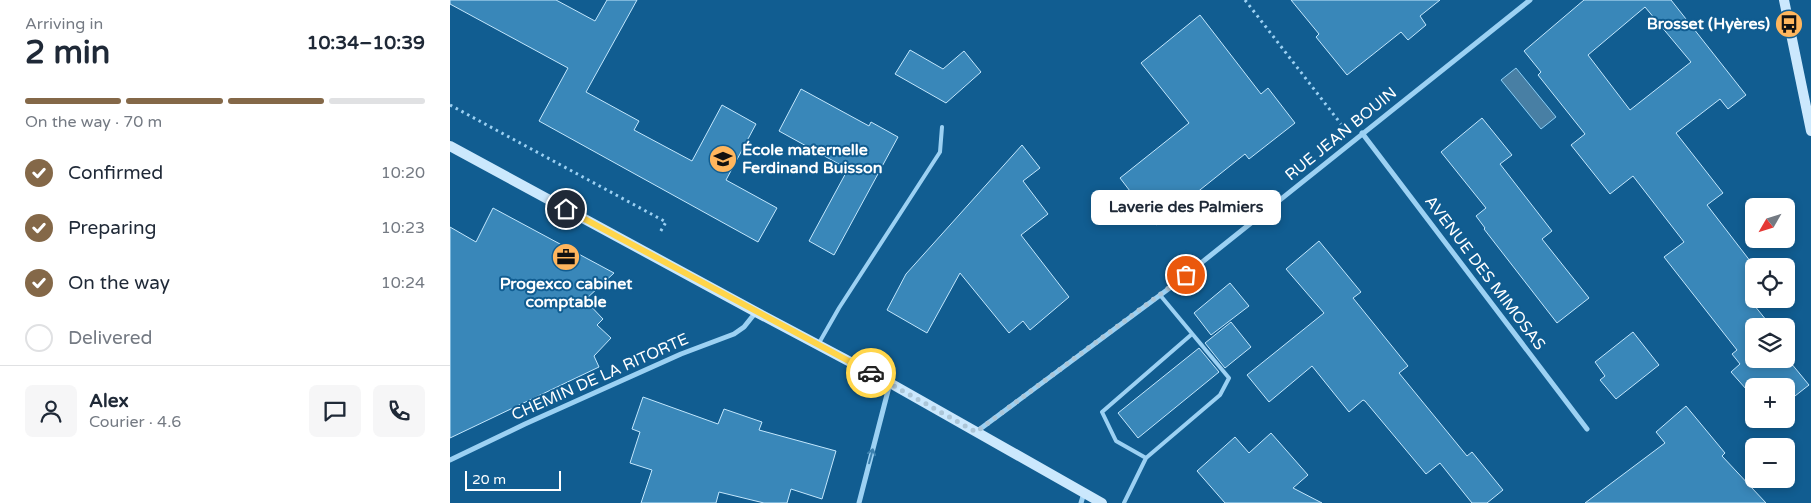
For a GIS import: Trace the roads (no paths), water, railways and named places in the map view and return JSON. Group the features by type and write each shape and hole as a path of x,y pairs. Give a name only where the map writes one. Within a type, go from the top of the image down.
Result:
{"main road":[{"path":"1784,0 1811,131"},
{"path":"450,146 890,383 976,432 1083,498 1102,503"}],"street":[{"name":"RUE JEAN BOUIN","path":"976,432 1160,295 1530,0"},
{"name":"AVENUE DES MIMOSAS","path":"1362,133 1587,429"},
{"name":"CHEMIN DE LA RITORTE","path":"450,460 681,354 734,334 744,327 756,312"},
{"path":"859,503 890,383"}],"lane":[{"path":"818,345 839,308 940,152 942,127"},
{"path":"1124,503 1146,458 1220,395 1229,378 1160,295"},
{"path":"1146,458 1116,441 1102,412 1192,334"}],"water":[{"path":"1516,68 1556,117 1541,129 1501,80"}],"place":[{"name":"Brosset (Hyères)","path":"1789,24"},
{"name":"École maternelle Ferdinand Buisson","path":"723,159"},
{"name":"Progexco cabinet comptable","path":"566,257"},
{"name":"Laverie des Palmiers","path":"1186,275"}]}
